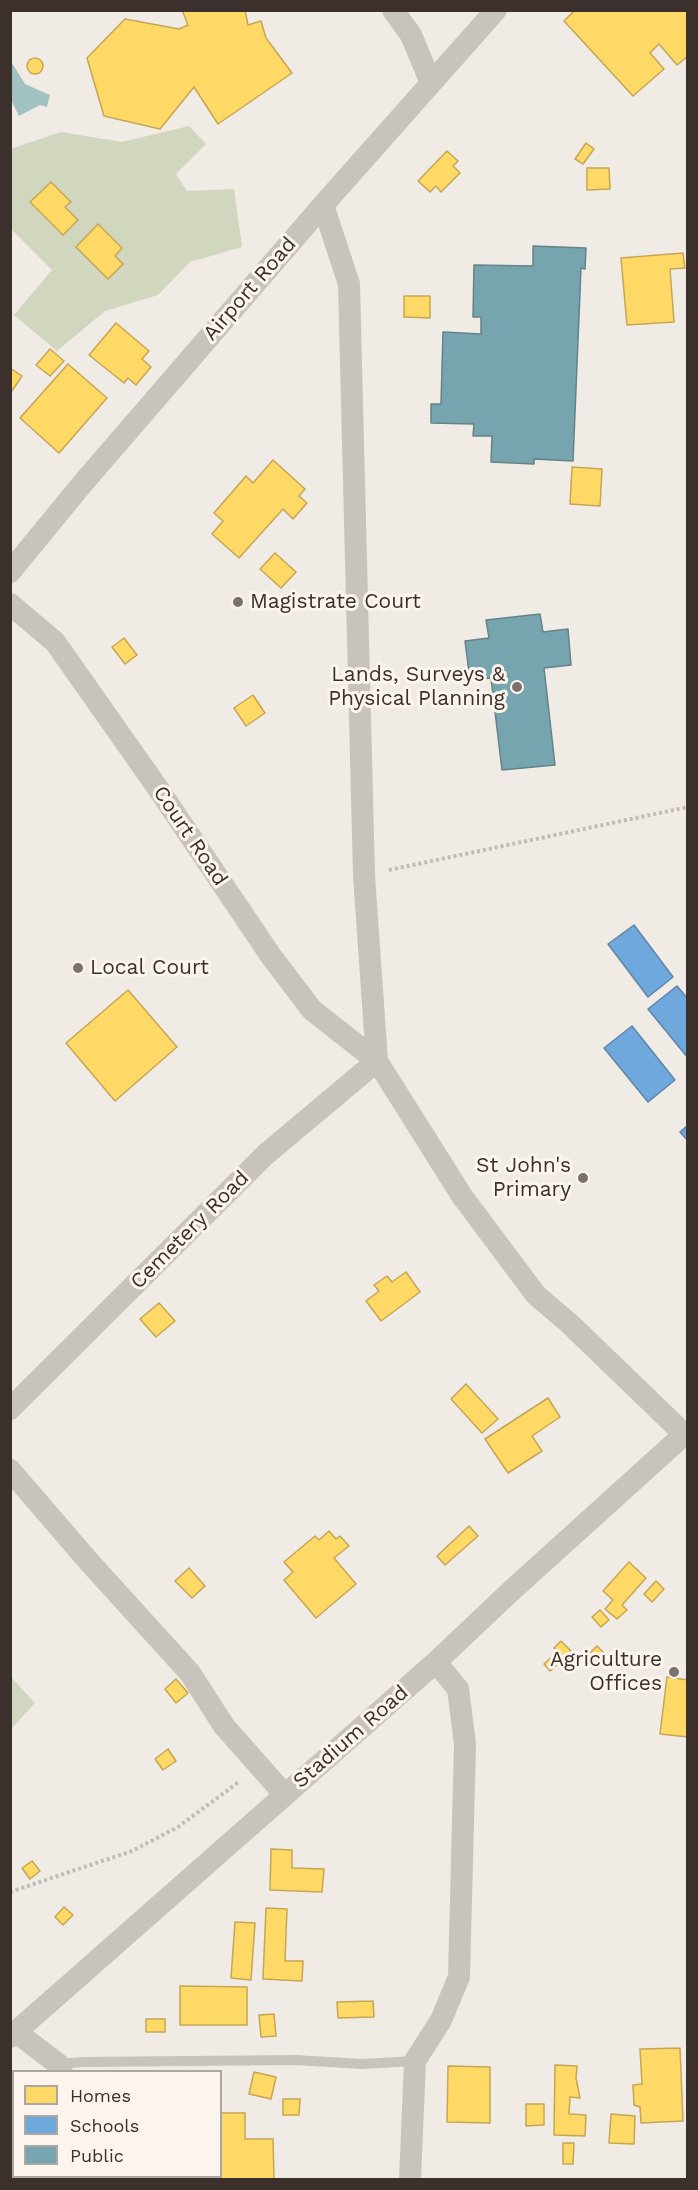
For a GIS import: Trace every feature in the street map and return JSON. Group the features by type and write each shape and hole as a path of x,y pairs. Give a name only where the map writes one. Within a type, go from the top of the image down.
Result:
{"street":[{"path":"393,10 411,35 431,83"},
{"name":"Airport Road","path":"10,572 91,474 323,205 496,10"},
{"path":"323,205 349,284 364,876 377,1061 462,1196 536,1295 685,1432"},
{"name":"Court Road","path":"10,604 54,642 157,788 270,956 312,1010 377,1061"},
{"name":"Cemetery Road","path":"10,1409 266,1155 377,1061"},
{"name":"Stadium Road","path":"13,2035 436,1662 685,1432"},
{"path":"10,1470 190,1673 224,1726 285,1795"},
{"path":"410,2180 415,2061 441,2020 459,1977 465,1744 458,1689 436,1662"},
{"path":"13,2035 60,2068"}],"lane":[{"path":"60,2068 83,2062 296,2061 361,2064 415,2061"}],"path":[{"path":"364,876 687,807"},
{"path":"10,1892 132,1851 178,1827 259,1766"}],"green space":[{"path":"189,126 206,144 176,174 187,191 234,189 242,247 190,262 158,295 105,311 57,351 14,315 52,270 11,229 10,149 61,132 122,142"},
{"path":"11,1677 35,1703 10,1729"}],"water":[{"path":"11,63 25,84 50,95 47,107 40,105 19,116 11,100"}],"building: Homes":[{"path":"182,10 245,10 248,25 261,21 266,38 292,73 218,124 194,87 160,129 104,116 87,58 125,19 179,29 188,25"},
{"path":"575,10 688,10 688,56 677,65 659,44 650,53 664,69 633,96 564,21"},
{"path":"32,58 38,58 43,66 41,72 32,74 27,69 27,63"},
{"path":"586,143 594,149 583,164 575,159"},
{"path":"447,151 458,161 453,166 460,173 441,192 436,186 430,192 418,181"},
{"path":"587,168 609,168 610,189 587,190"},
{"path":"51,182 71,202 65,207 78,220 63,235 30,202"},
{"path":"98,224 122,248 115,256 123,264 108,279 76,247"},
{"path":"683,253 685,268 670,269 674,322 627,325 621,258"},
{"path":"404,296 430,296 430,318 404,317"},
{"path":"116,323 149,351 142,359 151,367 136,385 128,378 124,383 89,355"},
{"path":"50,349 64,361 50,376 36,365"},
{"path":"68,364 107,398 59,453 20,418"},
{"path":"10,368 22,376 12,391 10,390"},
{"path":"273,460 305,489 299,496 307,503 293,519 283,509 239,558 212,534 223,521 214,513 246,476 253,483"},
{"path":"572,467 602,469 600,506 570,504"},
{"path":"275,553 296,572 281,588 260,569"},
{"path":"124,638 137,655 125,664 112,647"},
{"path":"253,695 265,713 246,726 234,708"},
{"path":"128,990 177,1047 115,1101 66,1043"},
{"path":"406,1272 420,1292 381,1321 366,1301 379,1291 374,1285 387,1276 392,1282"},
{"path":"159,1303 175,1321 156,1337 140,1319"},
{"path":"466,1384 498,1419 482,1433 451,1399"},
{"path":"548,1398 560,1417 532,1436 542,1451 508,1473 485,1439"},
{"path":"469,1526 478,1536 445,1565 437,1556"},
{"path":"329,1531 336,1539 340,1536 349,1546 334,1558 356,1584 316,1618 284,1580 293,1572 284,1562 315,1536 319,1540"},
{"path":"629,1562 646,1578 622,1605 627,1610 617,1619 605,1609 613,1600 603,1591"},
{"path":"189,1568 205,1586 192,1598 175,1581"},
{"path":"656,1581 664,1589 652,1602 644,1594"},
{"path":"600,1610 609,1620 601,1627 592,1617"},
{"path":"561,1641 577,1657 569,1665 554,1648"},
{"path":"597,1646 603,1652 593,1663 586,1657"},
{"path":"553,1656 559,1663 550,1671 544,1664"},
{"path":"667,1677 688,1680 688,1737 660,1734"},
{"path":"176,1679 188,1693 176,1703 165,1689"},
{"path":"168,1749 176,1761 163,1770 155,1759"},
{"path":"271,1849 292,1850 292,1868 324,1869 322,1892 270,1890"},
{"path":"32,1861 40,1871 30,1879 22,1868"},
{"path":"64,1907 73,1915 63,1925 55,1917"},
{"path":"266,1908 287,1909 285,1961 303,1961 302,1981 263,1979"},
{"path":"235,1922 255,1923 251,1980 231,1978"},
{"path":"180,1986 247,1987 247,2025 180,2025"},
{"path":"373,2001 374,2017 338,2018 337,2002"},
{"path":"274,2014 276,2036 261,2037 259,2015"},
{"path":"146,2019 165,2019 165,2032 146,2032"},
{"path":"680,2048 683,2121 641,2123 640,2107 634,2105 633,2085 642,2084 640,2049"},
{"path":"555,2065 577,2066 576,2078 580,2098 570,2097 569,2114 586,2115 585,2136 554,2135"},
{"path":"448,2066 490,2067 490,2123 447,2122"},
{"path":"254,2072 276,2077 271,2099 249,2094"},
{"path":"283,2099 300,2099 299,2115 283,2115"},
{"path":"526,2104 544,2104 544,2125 526,2126"},
{"path":"222,2113 245,2113 245,2139 273,2139 274,2180 186,2180 186,2178 222,2178"},
{"path":"611,2114 635,2116 634,2144 609,2143"},
{"path":"563,2143 574,2143 573,2164 563,2164"}],"building: Schools":[{"path":"634,925 673,977 648,997 608,944"},
{"path":"677,986 688,999 688,1058 648,1009"},
{"path":"632,1026 675,1080 648,1102 604,1048"},
{"path":"688,1125 688,1141 680,1132"}],"building: Public":[{"path":"533,246 586,248 585,269 581,268 573,461 534,459 534,464 491,462 492,436 473,436 474,424 431,423 431,404 441,404 443,332 481,334 481,317 473,317 474,265 533,266"},
{"path":"540,614 543,632 568,629 571,665 544,668 555,765 502,770 491,678 470,680 465,641 489,638 486,620"}],"place":[{"name":"Magistrate Court","path":"238,602"},
{"name":"Lands, Surveys & Physical Planning","path":"517,687"},
{"name":"Local Court","path":"78,968"},
{"name":"St John's Primary","path":"583,1178"},
{"name":"Agriculture Offices","path":"674,1672"}]}
